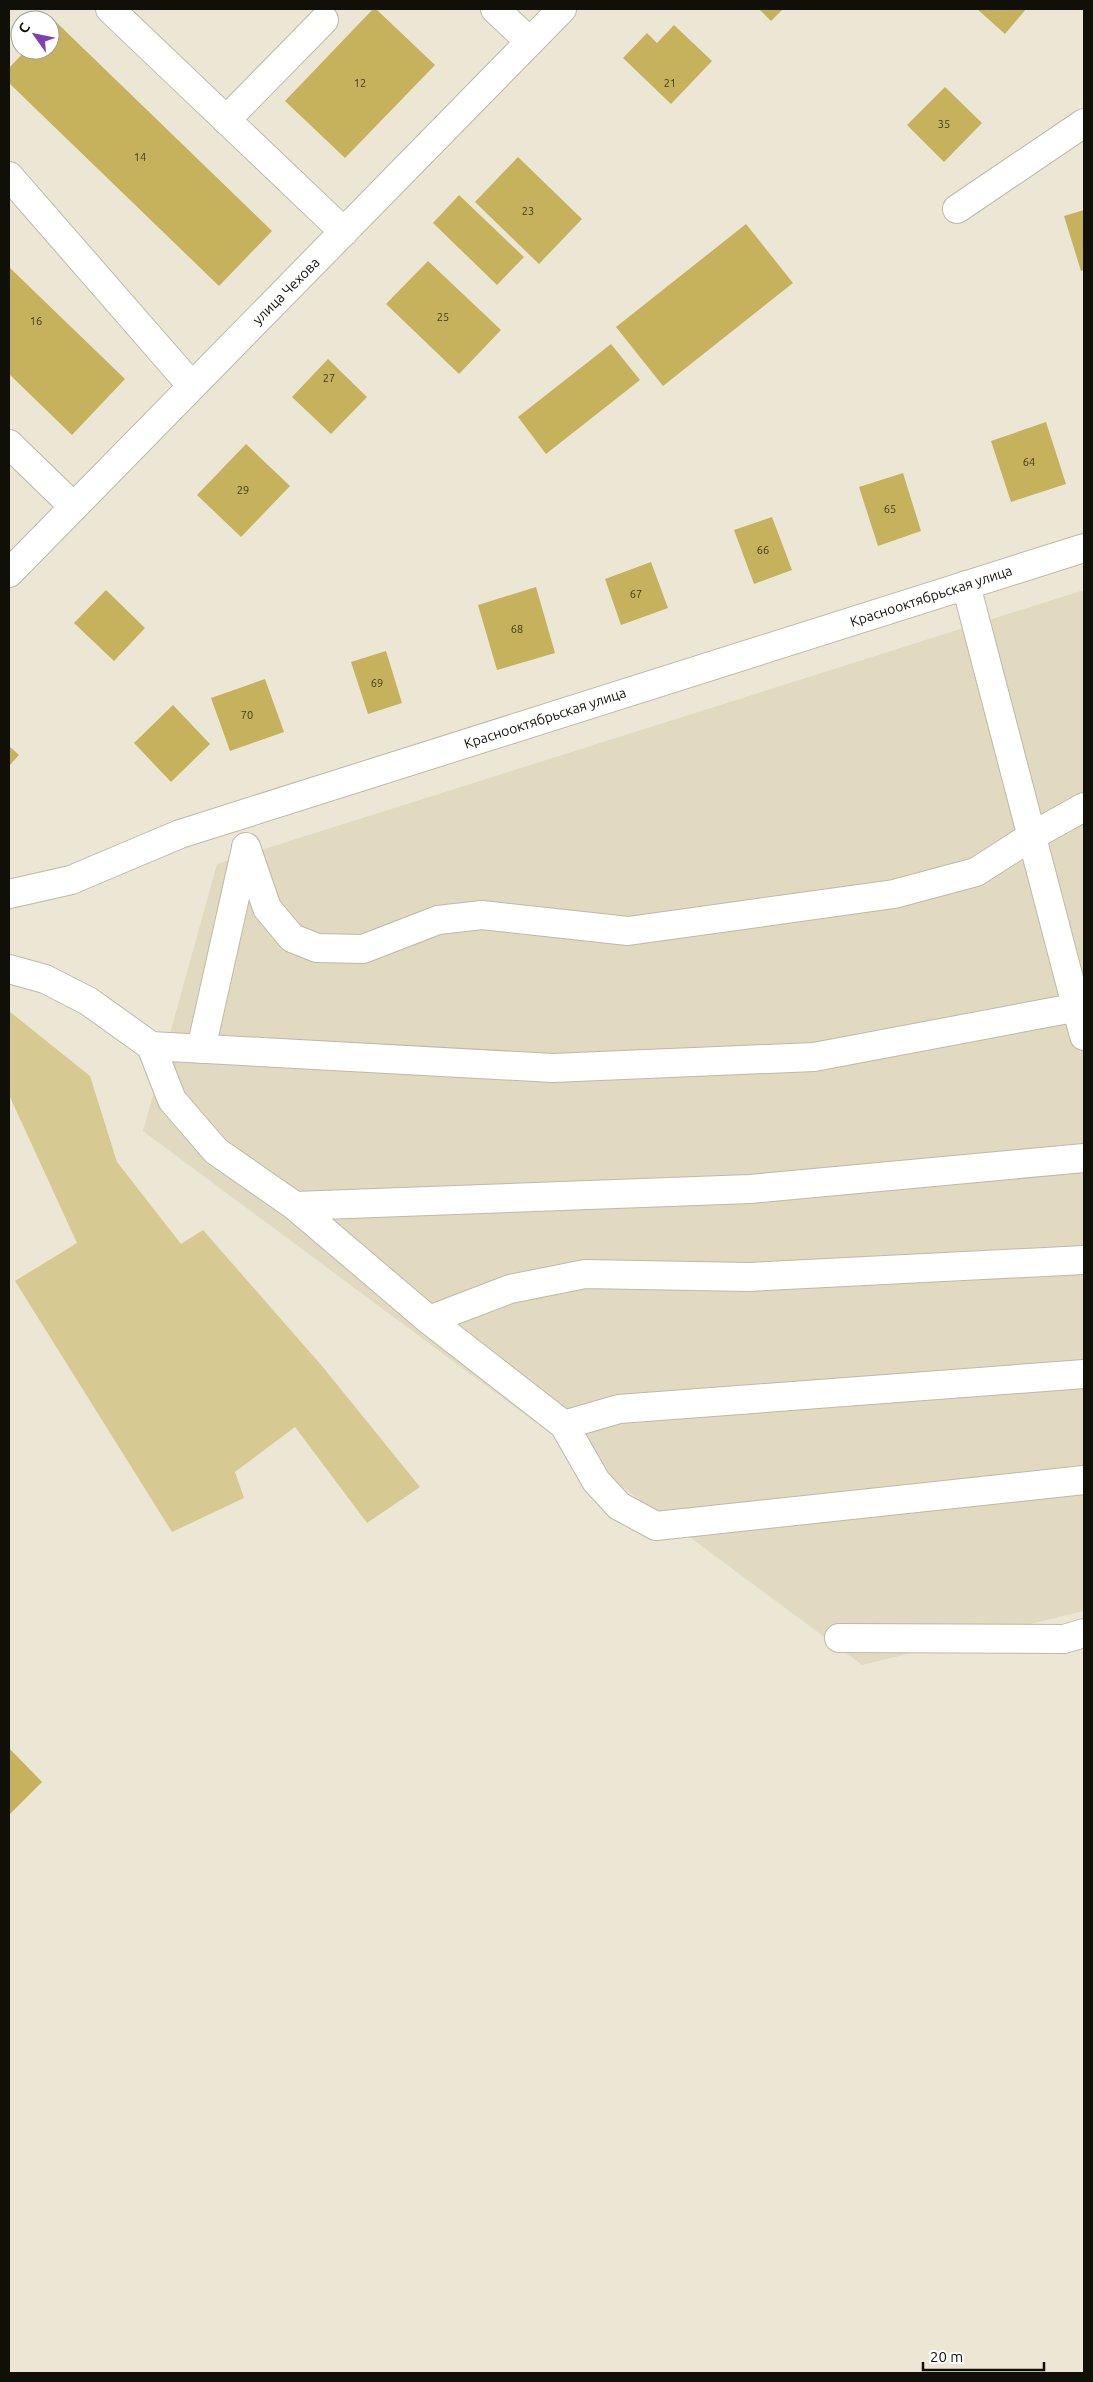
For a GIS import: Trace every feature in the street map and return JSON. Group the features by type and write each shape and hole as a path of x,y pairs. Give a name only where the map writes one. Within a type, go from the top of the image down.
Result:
{"street":[{"path":"110,9 344,232"},
{"path":"494,9 530,42"},
{"name":"улица Чехова","path":"9,573 562,9"},
{"path":"226,120 324,20"},
{"path":"957,209 1084,123"},
{"path":"9,176 192,386"},
{"path":"9,444 74,507"},
{"name":"Краснооктябрьская улица","path":"9,894 71,880 180,834 240,814 1084,548"},
{"path":"966,585 1032,836 1081,1007 1084,1036"},
{"path":"240,814 246,847 267,908 292,938 317,948 363,949 438,920 482,915 628,931 894,894 976,872 1032,836 1084,807"},
{"path":"201,1049 246,847"},
{"path":"9,969 45,979 88,1000 151,1046 172,1100 216,1151 295,1206 429,1320 564,1425 596,1481 619,1506 656,1526 1084,1480"},
{"path":"151,1046 554,1068 804,1057 1081,1007"},
{"path":"295,1206 750,1188 1084,1158"},
{"path":"429,1320 510,1289 586,1274 748,1277 1084,1260"},
{"path":"564,1425 619,1409 1084,1374"},
{"path":"839,1638 1064,1639 1084,1634"}],"shaded area":[{"path":"1084,590 1084,1611 862,1665 143,1131 217,864"},
{"path":"9,1011 90,1076 117,1162 181,1244 203,1230 322,1366 420,1487 367,1523 295,1427 235,1472 244,1498 172,1532 15,1281 77,1243 9,1095"}],"building":[{"path":"373,9 376,9 435,65 345,158 285,101"},
{"path":"759,9 783,9 771,21"},
{"path":"977,9 1026,9 1005,34"},
{"path":"674,25 712,61 671,104 623,58 647,33 657,43"},
{"path":"60,26 272,231 219,286 9,83 9,68 17,60 60,60"},
{"path":"945,87 982,123 944,162 907,125"},
{"path":"518,157 582,219 539,264 475,202"},
{"path":"459,195 524,257 497,285 433,223"},
{"path":"1084,210 1084,270 1081,271 1064,216"},
{"path":"746,224 793,283 663,386 616,327"},
{"path":"428,261 501,330 459,374 386,304"},
{"path":"9,267 125,379 72,435 9,374"},
{"path":"611,344 640,380 546,454 518,417"},
{"path":"328,359 367,397 331,434 292,397"},
{"path":"1046,422 1066,484 1011,502 991,441"},
{"path":"246,444 290,486 241,537 197,495"},
{"path":"903,473 921,531 878,546 859,487"},
{"path":"772,517 792,570 754,584 734,530"},
{"path":"651,562 668,608 621,625 605,579"},
{"path":"536,587 555,653 497,670 478,605"},
{"path":"106,590 145,628 114,661 74,623"},
{"path":"386,651 402,703 368,714 351,662"},
{"path":"265,679 284,732 230,751 211,698"},
{"path":"173,705 210,744 171,782 134,743"},
{"path":"9,746 19,755 9,766"},
{"path":"9,1748 42,1782 9,1815"}]}
